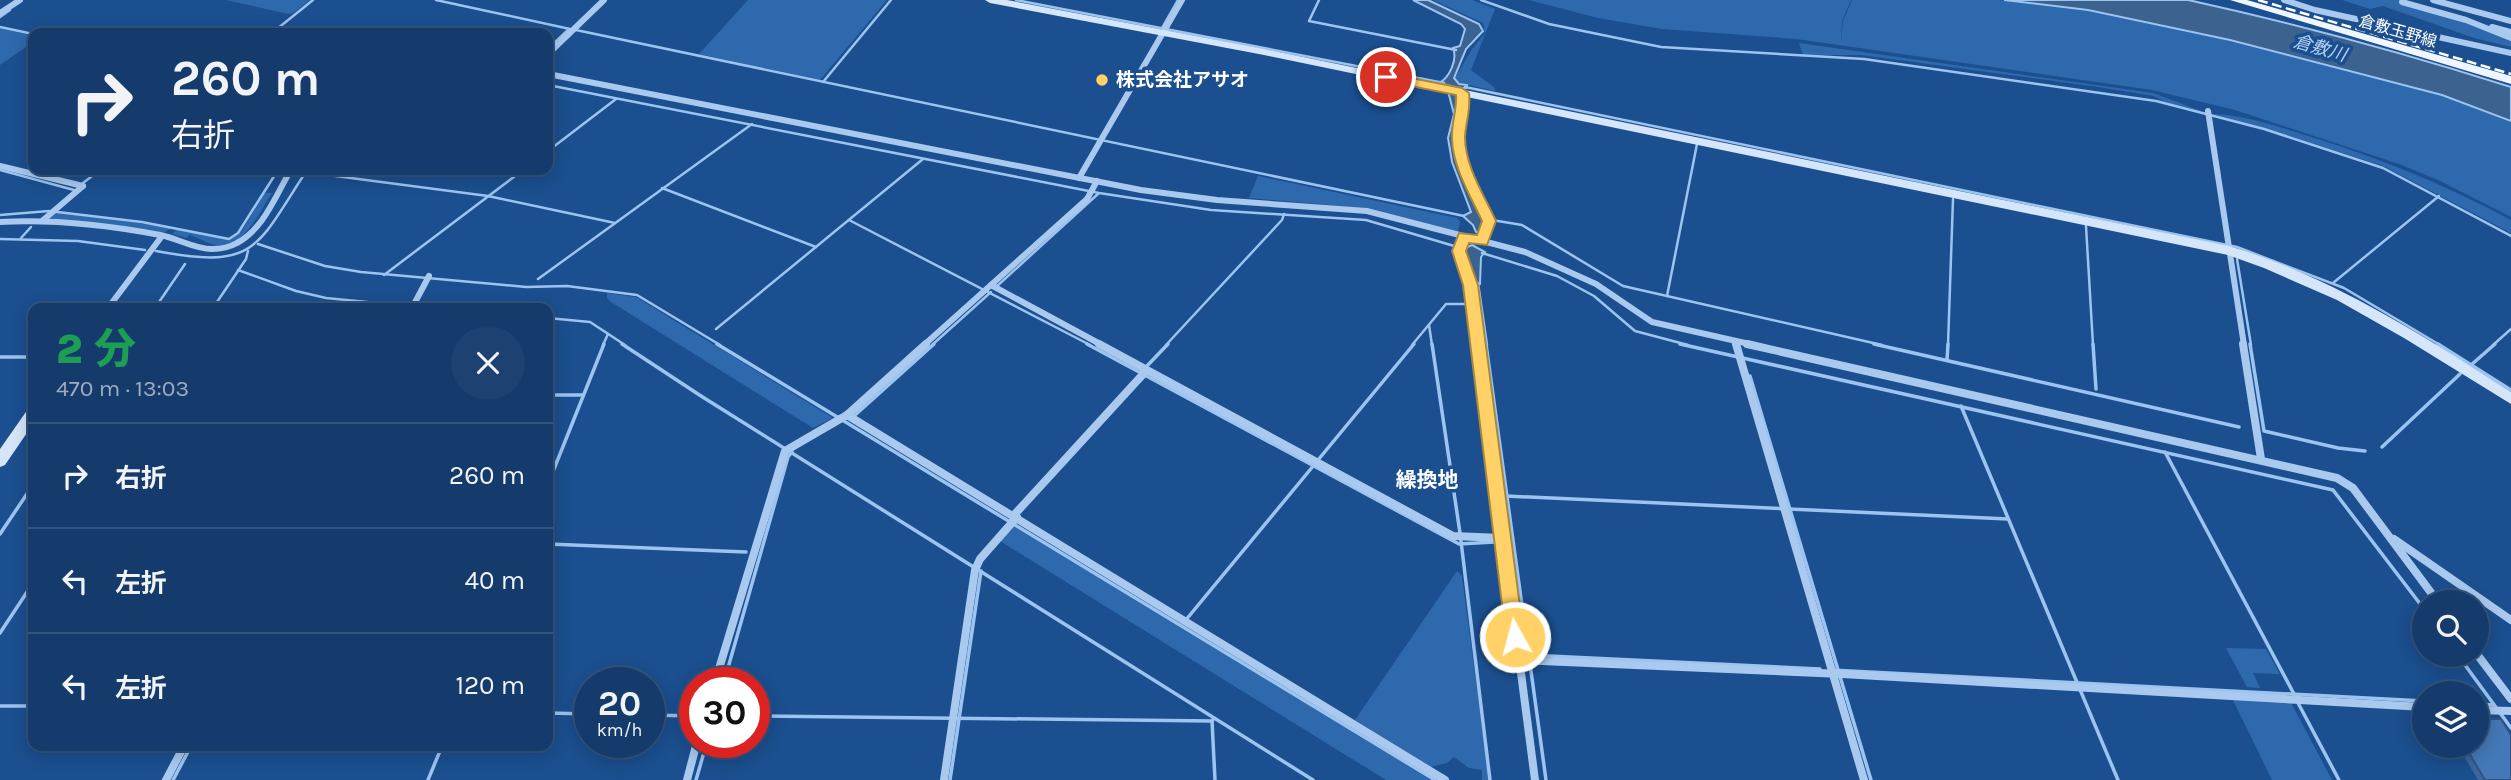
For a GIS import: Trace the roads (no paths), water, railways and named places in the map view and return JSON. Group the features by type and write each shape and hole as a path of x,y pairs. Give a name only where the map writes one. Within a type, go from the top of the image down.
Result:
{"main road":[{"name":"倉敷玉野線","path":"2235,0 2511,80"}],"street":[{"path":"0,13 20,0"},
{"path":"553,49 604,0"},
{"path":"990,0 1165,31 2228,246 2355,301 2511,399"},
{"path":"1079,178 1182,0"},
{"path":"2284,0 2315,10 2511,52"},
{"path":"2433,0 2511,21"},
{"path":"2466,20 2468,0"},
{"path":"2402,2 2511,32"},
{"path":"2466,20 2511,38"},
{"path":"553,75 1079,178 1217,200 1367,211 1461,244 1482,241 1525,252 1575,273 1604,289 1644,319 2261,458 2346,482 2429,590"},
{"path":"1457,91 1464,111 1458,136 1462,160 1488,219 1482,241"},
{"path":"2208,114 2261,458"},
{"path":"0,166 28,173"},
{"path":"37,175 83,186 42,221"},
{"path":"0,222 42,221 162,236 210,248 239,242 250,233 287,175"},
{"path":"720,667 788,449 846,418 991,288 1092,192 1097,181"},
{"path":"112,303 162,236"},
{"path":"1461,244 1470,285 1503,541 1526,660 1535,780"},
{"path":"415,303 428,278"},
{"path":"991,288 1461,538 1503,541"},
{"path":"1736,341 1738,356 1783,508 1835,672 1864,780"},
{"path":"944,780 975,567 1144,371"},
{"path":"846,418 1186,620 1445,780"},
{"path":"0,461 28,420"},
{"path":"2389,536 2511,620"},
{"path":"1526,660 1835,672 2412,706"},
{"path":"2487,667 2511,699"},
{"path":"166,780 181,751"},
{"path":"687,780 693,758"}],"water":[{"path":"1413,0 1428,0 1479,24 1483,31 1466,49 1454,78 1459,84 1467,85 1466,88 1460,88 1457,96 1460,114 1455,139 1458,161 1484,219 1479,233 1463,216 1471,212 1452,162 1448,138 1454,114 1449,95 1451,86 1439,83 1452,68 1453,48 1460,46 1465,29 1461,24"},
{"name":"倉敷川","path":"2004,0 2188,0 2270,19 2511,87 2511,121 2442,95 2230,40 2088,10"},
{"path":"1472,245 1485,252 1481,257 1480,284 1476,284 1464,252 1465,248"}],"waterway":[{"path":"278,28 313,0"},
{"path":"436,0 570,29"},
{"path":"823,82 891,0"},
{"path":"1016,0 1444,83"},
{"path":"1162,28 1178,0"},
{"path":"1319,0 1309,21 1456,50"},
{"path":"1481,0 1549,24 1661,47 1864,59 2156,101 2264,129 2383,168 2438,197"},
{"path":"0,17 10,10"},
{"path":"0,27 28,33"},
{"path":"553,44 569,29"},
{"path":"576,30 823,82"},
{"path":"823,82 1464,216"},
{"path":"553,86 751,125"},
{"path":"1465,87 2237,247 2344,288 2440,345"},
{"path":"553,147 616,99"},
{"path":"663,188 751,125"},
{"path":"751,125 1099,193"},
{"path":"1667,296 1697,144"},
{"path":"816,247 923,159"},
{"path":"0,170 74,190"},
{"path":"83,183 93,175"},
{"path":"0,215 49,211 142,222 229,239 238,233 275,175"},
{"path":"156,251 215,257 235,254 250,247 276,218 304,175"},
{"path":"328,175 488,196"},
{"path":"488,196 516,175"},
{"path":"538,279 663,188"},
{"path":"663,188 816,247"},
{"path":"996,287 1099,193"},
{"path":"1099,193 1211,210 1284,215"},
{"path":"385,274 488,196"},
{"path":"488,196 615,223"},
{"path":"2333,283 2438,197"},
{"path":"2438,197 2511,236"},
{"path":"1948,345 1953,199"},
{"path":"1166,345 1282,220 1284,215"},
{"path":"1284,215 1366,220 1461,248"},
{"path":"1486,219 1522,225 1623,286 1882,345"},
{"path":"849,220 990,293"},
{"path":"2086,226 2093,345"},
{"path":"21,238 31,227"},
{"path":"0,239 78,241 145,250"},
{"path":"258,244 325,266 385,274"},
{"path":"716,329 816,247"},
{"path":"238,270 248,251"},
{"path":"1482,253 1557,276 1594,296 1635,331 1688,345"},
{"path":"2237,259 2251,345"},
{"path":"158,303 185,264"},
{"path":"216,303 238,270"},
{"path":"238,270 296,291 326,298 377,303"},
{"path":"385,274 526,287 567,286 637,295 720,345"},
{"path":"1478,283 1487,345"},
{"path":"932,345 990,293"},
{"path":"990,293 1090,345"},
{"path":"1412,345 1446,304 1468,304"},
{"path":"553,318 590,322 625,345"},
{"path":"1429,325 1432,345"},
{"path":"2493,345 2511,329"},
{"path":"603,345 608,334"},
{"path":"553,472 604,344"},
{"path":"622,344 791,453"},
{"path":"717,344 1435,780"},
{"path":"854,416 934,344"},
{"path":"1087,344 1313,466"},
{"path":"1145,368 1168,344"},
{"path":"1318,460 1414,344"},
{"path":"1432,344 1461,544"},
{"path":"1486,344 1507,496"},
{"path":"1680,344 1961,407"},
{"path":"1874,344 2239,427"},
{"path":"1947,360 1948,344"},
{"path":"2093,344 2096,389"},
{"path":"2250,344 2264,431 2338,448 2365,451"},
{"path":"2438,344 2471,365"},
{"path":"2471,365 2495,344"},
{"path":"0,357 28,357"},
{"path":"2471,365 2511,390"},
{"path":"2382,447 2460,374"},
{"path":"1750,376 1790,509"},
{"path":"553,395 583,395"},
{"path":"1961,407 2165,452"},
{"path":"1961,407 2077,683"},
{"path":"2165,452 2333,490 2412,593"},
{"path":"2165,452 2294,694"},
{"path":"728,667 791,453"},
{"path":"791,453 981,572"},
{"path":"1185,621 1313,466"},
{"path":"1313,466 1461,544"},
{"path":"0,534 28,492"},
{"path":"1507,496 1790,509"},
{"path":"1507,496 1529,655"},
{"path":"1790,509 2008,519"},
{"path":"1790,509 1838,670"},
{"path":"1461,544 1512,541"},
{"path":"553,544 746,552"},
{"path":"1461,544 1490,780"},
{"path":"959,718 981,572"},
{"path":"981,572 1313,780"},
{"path":"0,633 28,591"},
{"path":"1529,655 1820,669"},
{"path":"1529,655 1546,780"},
{"path":"2466,667 2511,728"},
{"path":"1831,670 1838,670"},
{"path":"1838,670 2077,683"},
{"path":"1838,670 1871,780"},
{"path":"2077,683 2412,700"},
{"path":"2077,683 2118,780"},
{"path":"2297,701 2339,780"},
{"path":"2489,705 2494,705"},
{"path":"0,706 28,706"},
{"path":"553,713 574,714"},
{"path":"665,715 679,716"},
{"path":"770,716 959,718"},
{"path":"950,780 959,718"},
{"path":"959,718 1212,721"},
{"path":"1212,721 1215,780"},
{"path":"173,780 188,751"},
{"path":"428,780 440,751"},
{"path":"696,780 702,758"}],"railway":[{"path":"2258,0 2511,74"}],"place":[{"name":"株式会社アサオ","path":"1102,80"}],"district":[{"name":"繰換地","path":"1427,480"}]}
